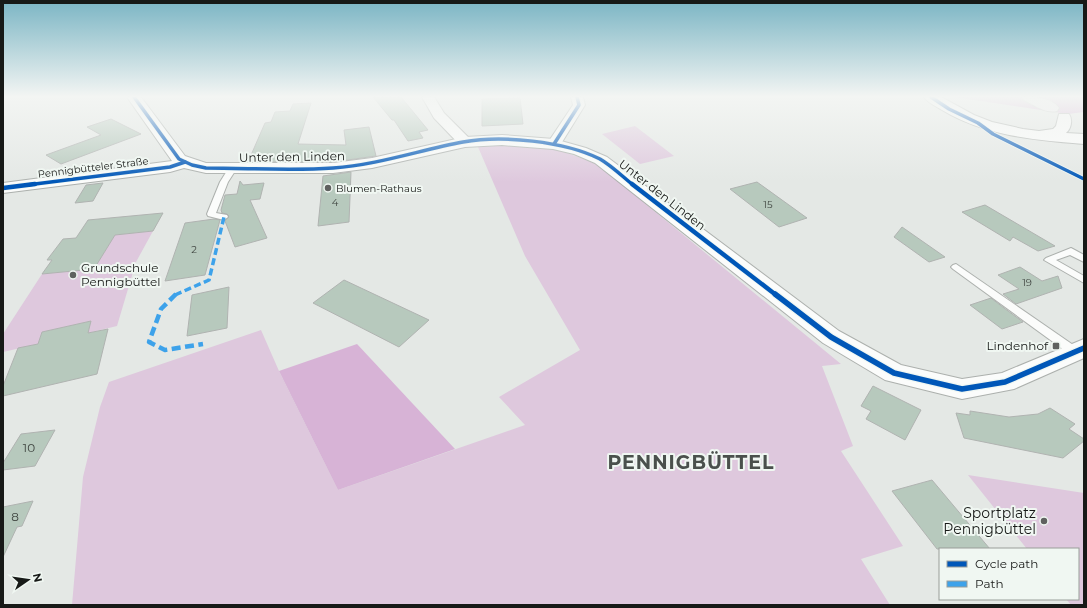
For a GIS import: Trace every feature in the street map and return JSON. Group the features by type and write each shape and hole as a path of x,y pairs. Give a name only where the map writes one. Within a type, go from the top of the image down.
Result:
{"street":[{"path":"156,125 180,157"},
{"path":"449,125 465,142"},
{"path":"554,144 566,125"},
{"path":"986,125 1010,132 1036,136 1084,139"},
{"path":"1036,136 1057,133 1063,128 1062,125"},
{"path":"1075,125 1084,133"},
{"name":"Unter den Linden","path":"180,157 192,166 206,168 333,168 372,163 465,142 518,140 554,144 580,150 601,160 831,337 894,373 962,389 1005,382 1081,353"},
{"name":"Pennigbütteler Straße","path":"3,188 87,176 170,167 180,157"}],"lane":[{"path":"224,218 211,214 224,182 234,168"},
{"path":"1084,259 1071,251 1049,260 1084,280"},
{"path":"956,267 1081,353"}],"shaded area":[{"path":"635,126 674,156 640,164 602,134"},
{"path":"509,145 534,146 565,152 598,165 841,364 822,366 853,446 841,451 903,546 861,559 890,605 72,605 83,477 100,407 109,382 261,330 279,371 338,490 525,425 499,397 580,350 525,256 478,147"},
{"path":"153,231 136,262 117,326 88,333 91,321 42,332 38,344 3,352 3,334 42,274 94,269 115,235"},
{"path":"357,344 455,449 338,490 279,371"},
{"name":"Sportplatz Pennigbüttel","path":"968,475 1084,493 1084,605 1071,605 1067,600 1079,600 1079,548 1026,548"}],"building":[{"path":"92,125 124,125 141,134 61,164 46,155 101,135 87,127"},
{"path":"264,125 304,125 298,144 346,145 344,130 369,127 376,156 333,162 248,162"},
{"path":"398,125 424,125 428,130 419,132 423,138 408,141"},
{"path":"351,172 349,222 318,226 323,176"},
{"path":"240,181 243,185 264,183 260,199 250,200 267,238 235,247 225,221 229,216 222,213 221,210 225,195 237,194"},
{"path":"757,182 807,218 779,227 730,189"},
{"path":"103,183 93,201 75,203 86,185"},
{"path":"985,205 1055,246 1038,251 1013,237 1010,241 962,212"},
{"path":"163,213 153,231 115,235 94,269 42,274 52,260 47,260 63,239 76,238 88,220"},
{"path":"214,219 220,220 205,275 165,281 185,223"},
{"path":"902,227 945,257 929,262 894,237"},
{"path":"1020,267 1042,281 1058,276 1062,288 1016,304 1003,294 1019,289 998,275"},
{"path":"344,280 429,320 399,347 313,303"},
{"path":"229,287 227,328 187,336 192,295"},
{"path":"991,298 1023,322 1002,329 970,305"},
{"path":"91,321 88,333 108,329 97,374 3,396 3,386 18,348 38,344 42,332"},
{"path":"873,386 921,410 905,440 866,419 871,411 861,406"},
{"path":"1050,408 1075,424 1069,429 1084,439 1084,441 1063,458 964,438 956,413 970,415 970,411 1009,417 1038,414"},
{"path":"55,430 35,466 3,470 3,463 21,434"},
{"path":"932,480 989,548 937,549 892,491"},
{"path":"33,501 22,526 17,527 3,557 3,507"}],"marked path":[{"path":"203,344 165,350 149,342 161,309 177,293 209,280 224,217"}],"cycle path":[{"path":"155,125 179,159 192,165 206,168 333,168 372,163 465,142 502,140 554,144 580,151 601,160 831,337 894,373 962,389 1005,382 1084,348"},
{"path":"554,144 566,125"},
{"path":"981,125 993,134 1084,179"},
{"path":"3,188 170,167 185,162"}],"place":[{"name":"Blumen-Rathaus","path":"328,188"},
{"name":"Grundschule Pennigbüttel","path":"73,275"},
{"name":"Lindenhof","path":"1056,346"},
{"name":"Sportplatz Pennigbüttel","path":"1044,521"}],"district":[{"name":"PENNIGBÜTTEL","path":"691,462"}]}
